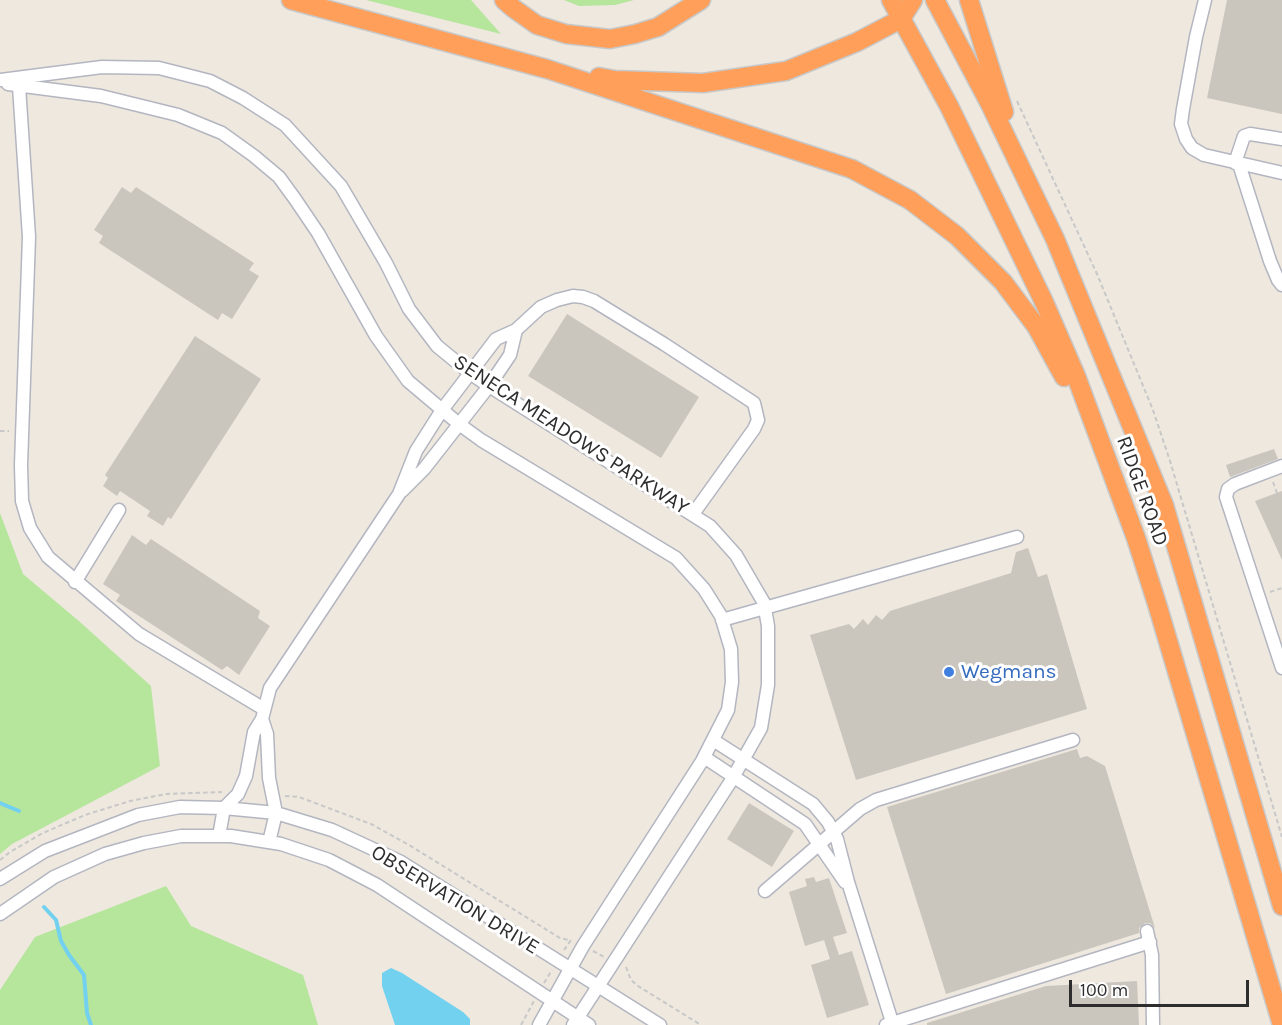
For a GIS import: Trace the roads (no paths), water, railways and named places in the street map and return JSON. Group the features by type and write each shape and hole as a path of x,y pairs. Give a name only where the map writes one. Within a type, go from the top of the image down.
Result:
{"highway":[{"path":"291,0 547,69 852,169 910,200 957,236 1003,282 1055,357 1112,473"},
{"path":"504,0 537,25 566,34 610,39 658,27 700,0"},
{"name":"RIDGE ROAD","path":"891,0 950,106 1044,302 1076,376 1157,604 1282,1025"},
{"path":"547,69 615,80 703,84 786,71 857,42 901,19 913,0"},
{"name":"RIDGE ROAD","path":"935,0 990,104 1055,239 1164,505 1282,906"},
{"path":"969,0 1022,171"}],"street":[{"path":"1204,0 1181,124 1186,139 1192,148 1204,155 1282,173"},
{"name":"SENECA MEADOWS PARKWAY","path":"0,81 102,67 159,68 210,81 243,98 285,125 340,186 386,262 409,309 437,346 489,386 710,526 726,541 747,574 764,603 769,635 768,685 761,728 734,776 575,1022"},
{"name":"SENECA MEADOWS PARKWAY","path":"0,81 19,86 101,96 178,115 222,133 254,156 279,177 318,232 376,336 408,381 481,440 676,558 704,589 722,620 731,649 732,682 728,710 704,757 583,946 539,1025"},
{"path":"19,86 29,237 21,465 22,501 30,528 48,557 139,634 263,714 267,734 269,778 276,813 269,842"},
{"path":"1282,139 1250,134 1244,136 1237,163 1270,261 1282,285"},
{"path":"399,494 416,451 442,410 496,339 516,330 541,307 564,298 583,297 607,308 754,403 758,420 754,429 693,514"},
{"path":"219,836 224,808 238,794 246,776 254,732 263,714 270,688 399,494 424,469 489,386 510,355 516,330"},
{"path":"1282,466 1235,484 1228,489 1226,497 1282,668"},
{"path":"75,582 119,510"},
{"path":"722,620 1017,537"},
{"path":"713,740 813,804 828,822 834,833 891,1024 1149,937 1153,1025"},
{"path":"765,891 860,809 876,800 904,796 1060,749 1073,740"},
{"path":"704,757 805,824 850,888"},
{"name":"OBSERVATION DRIVE","path":"0,879 45,851 138,815 180,807 276,813 332,830 401,862 660,1025"},
{"name":"OBSERVATION DRIVE","path":"0,914 54,877 105,854 181,836 219,836 281,844 328,860 377,885 539,992 575,1022 589,1025"}],"water":[{"path":"391,968 463,1012 470,1019 470,1025 395,1025 382,986 382,973"}],"waterway":[{"path":"0,803 19,811"},
{"path":"44,907 56,920 61,941 84,975 87,1013 91,1025"}],"place":[{"name":"Wegmans","path":"949,672"}]}
